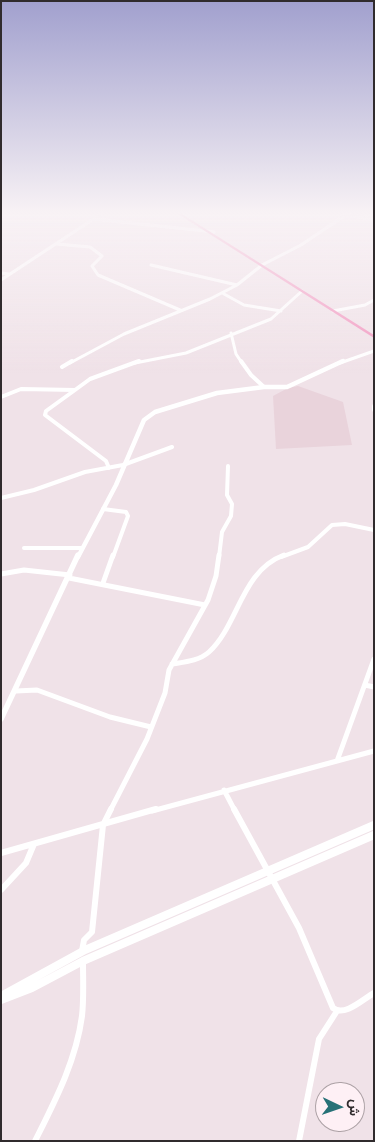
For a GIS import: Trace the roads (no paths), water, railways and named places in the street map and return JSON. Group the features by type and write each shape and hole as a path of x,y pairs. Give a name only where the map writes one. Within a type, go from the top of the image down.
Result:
{"highway":[{"path":"268,267 302,291 357,324 374,337"},
{"path":"268,267 334,310"},
{"path":"357,324 374,332"}],"main road":[{"path":"1,998 32,988 83,962 374,825"},
{"path":"1,998 82,952 269,875 374,835"}],"street":[{"path":"1,280 20,267"},
{"path":"93,267 98,275 181,310"},
{"path":"157,267 237,285"},
{"path":"62,367 116,338 224,294 259,267"},
{"path":"1,273 9,274"},
{"path":"109,468 106,461 45,415 46,411 90,379 106,371 146,359 186,353 231,333 272,319 302,291"},
{"path":"224,294 244,305 281,312"},
{"path":"334,310 364,305 374,300"},
{"path":"231,333 236,354 251,374 264,387"},
{"path":"1,719 16,691 82,548 103,509 140,426 155,412 217,393 264,387 287,387 350,358 374,351"},
{"path":"1,396 21,389 75,390"},
{"path":"1,498 34,490 86,472 123,465 172,447"},
{"path":"35,1141 58,1093 76,1045 84,1000 82,952 84,940 92,932 98,858 103,825 151,727 165,693 172,664 205,605 218,567 222,532 231,516 232,504 227,495 228,466"},
{"path":"103,509 126,512 128,516 103,583"},
{"path":"172,664 191,661 208,653 218,640 253,578 280,557 308,547 332,525 345,524 374,530"},
{"path":"24,548 82,548"},
{"path":"1,574 24,570 70,576 205,605"},
{"path":"337,761 374,659"},
{"path":"365,685 374,687"},
{"path":"16,691 37,690 52,694 110,717 151,727"},
{"path":"1,853 224,790 374,751"},
{"path":"224,790 299,928 333,1008 337,1012"},
{"path":"1,890 26,863 34,844"},
{"path":"299,1141 319,1039 337,1012 344,1011 374,993"}]}
